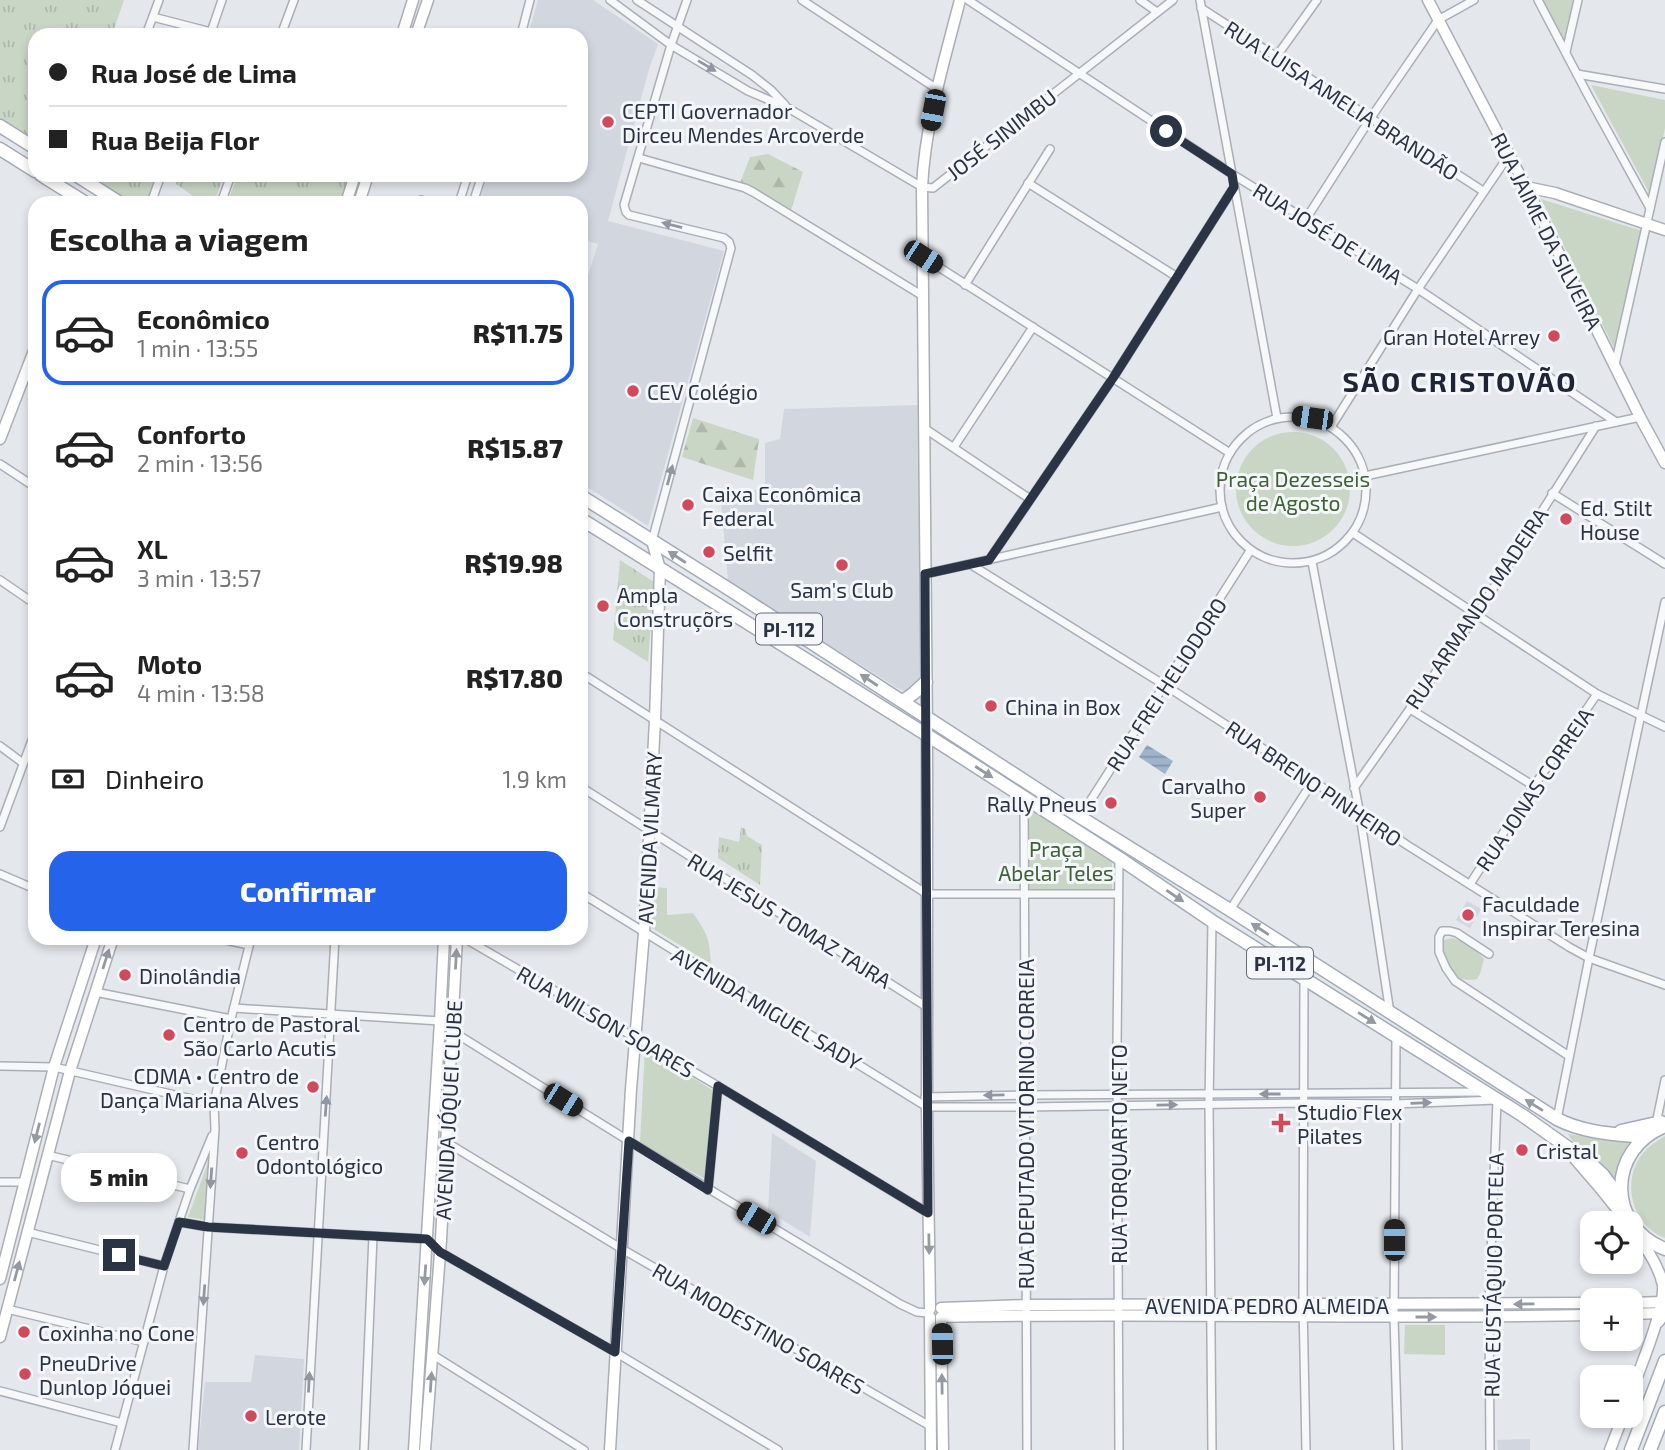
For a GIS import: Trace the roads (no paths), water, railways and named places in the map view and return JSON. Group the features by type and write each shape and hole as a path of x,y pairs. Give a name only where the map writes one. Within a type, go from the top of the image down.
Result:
{"main road":[{"path":"0,126 28,144"},
{"path":"0,149 28,167"},
{"path":"52,182 75,196"},
{"path":"87,182 109,196"},
{"name":"PI-112","path":"588,500 1080,817 1557,1119 1571,1126 1644,1137"},
{"name":"PI-112","path":"588,523 927,735 1119,858 1212,922 1522,1115 1558,1139 1603,1175 1622,1202"},
{"path":"903,702 926,682"},
{"path":"1611,1134 1662,1123"},
{"path":"1662,1123 1632,1150 1624,1166 1621,1184 1622,1202 1628,1217 1665,1260"},
{"path":"1649,1241 1665,1249"},
{"path":"1631,1450 1665,1361"},
{"path":"1650,1450 1665,1412"}],"street":[{"path":"149,28 159,0"},
{"path":"212,28 222,0"},
{"path":"284,28 294,0"},
{"path":"404,28 413,0"},
{"path":"418,28 428,0"},
{"path":"522,28 530,0"},
{"path":"610,0 671,45 748,91 788,108 922,187"},
{"path":"636,0 752,75 788,108"},
{"path":"652,541 731,250 729,242 724,238 629,215 624,205 687,0"},
{"path":"802,0 937,89"},
{"path":"943,1450 924,1101 928,1007 922,187 923,159 937,89 960,0"},
{"name":"RUA JOSÉ DE LIMA","path":"968,0 1232,174 1418,289 1616,422"},
{"path":"1140,0 1157,12"},
{"name":"JOSÉ SINIMBU","path":"922,187 933,188 1173,0"},
{"path":"1276,57 1317,0"},
{"name":"RUA JAIME DA SILVEIRA","path":"1428,0 1665,463"},
{"path":"1306,219 1438,20 1474,0"},
{"path":"1538,0 1650,208"},
{"path":"1566,52 1578,0"},
{"path":"1200,4 1277,418"},
{"name":"RUA LUISA AMELIA BRANDÃO","path":"1200,4 1276,57 1483,191"},
{"path":"153,17 190,28"},
{"path":"1577,74 1665,89"},
{"path":"1615,365 1665,142"},
{"path":"965,285 1050,149"},
{"path":"1331,427 1418,289 1509,155"},
{"path":"639,158 753,192 923,296"},
{"path":"1028,183 1177,276"},
{"path":"989,560 1113,378 1234,187"},
{"path":"1526,187 1555,193 1665,230"},
{"path":"923,257 1230,453"},
{"path":"954,447 1032,327"},
{"path":"0,439 28,366"},
{"path":"1365,476 1640,416"},
{"path":"1277,418 1312,418 1331,427 1343,435 1355,450 1365,476 1367,489 1363,512 1353,533 1335,551 1312,562 1288,564 1265,559 1250,551 1233,533 1222,507 1220,481 1234,446 1246,433 1277,418"},
{"name":"RUA ARMANDO MADEIRA","path":"1354,788 1477,614 1595,426"},
{"path":"924,428 1030,499"},
{"path":"0,464 28,482"},
{"path":"1552,493 1665,564"},
{"path":"925,574 1222,507"},
{"path":"1353,533 1597,694 1665,727"},
{"name":"AVENIDA VILMARY","path":"610,1450 635,1037 644,933 655,719 660,569 652,541"},
{"name":"RUA FREI HELIODORO","path":"1080,817 1250,551"},
{"path":"1312,562 1360,815 1390,1013"},
{"name":"RUA BRENO PINHEIRO","path":"970,564 1166,686 1313,781 1360,815 1589,958 1665,985"},
{"path":"0,580 28,599"},
{"path":"1557,1119 1665,602"},
{"path":"588,677 927,894 1118,894"},
{"name":"RUA JONAS CORREIA","path":"1470,884 1597,694"},
{"path":"1410,709 1534,786"},
{"path":"0,746 23,763"},
{"path":"0,827 23,763 28,757"},
{"path":"1230,910 1313,781"},
{"name":"RUA JESUS TOMAZ TAJRA","path":"588,791 928,1007"},
{"name":"RUA DEPUTADO VITORINO CORREIA","path":"1024,798 1027,1450"},
{"name":"RUA TORQUARTO NETO","path":"1119,858 1119,1450"},
{"path":"0,874 28,887"},
{"name":"AVENIDA MIGUEL SADY","path":"588,897 924,1101"},
{"path":"1212,922 1209,1094 1212,1450"},
{"path":"1489,954 1454,932 1442,931 1439,937 1439,953 1455,981 1569,1056"},
{"path":"0,1279 54,1066 94,945"},
{"path":"0,1337 47,1155 111,945"},
{"path":"193,1450 215,1129 214,1104 249,945"},
{"path":"306,1450 335,945"},
{"name":"AVENIDA JÓQUEI CLUBE","path":"414,1450 444,945"},
{"name":"AVENIDA JÓQUEI CLUBE","path":"425,1450 440,1252 457,945"},
{"name":"RUA WILSON SOARES","path":"476,945 718,1086 928,1213"},
{"path":"1304,978 1303,1317 1306,1450"},
{"path":"95,992 231,1019"},
{"path":"234,1008 440,1021"},
{"name":"AVENIDA PEDRO ALMEIDA","path":"440,1021 708,1190 917,1312 1118,1310 1211,1311 1303,1317 1490,1318 1580,1315"},
{"path":"1396,1035 1394,1317 1398,1450"},
{"path":"0,1066 54,1066 214,1104"},
{"path":"1662,1123 1665,1080"},
{"path":"708,1190 718,1086"},
{"path":"924,1101 1026,1094 1486,1092"},
{"path":"924,1101 1025,1107 1394,1104 1497,1100"},
{"name":"RUA EUSTÁQUIO PORTELA","path":"1490,1450 1489,1305 1497,1100"},
{"path":"115,1450 164,1266 190,1189 215,1129"},
{"path":"1558,1139 1618,1211"},
{"name":"RUA MODESTINO SOARES","path":"446,1142 622,1249 930,1426"},
{"path":"47,1155 190,1189"},
{"path":"0,1182 24,1182"},
{"path":"179,1222 208,1227 427,1239 440,1252 615,1352 778,1450"},
{"path":"27,1232 164,1266"},
{"path":"364,1450 373,1236"},
{"path":"1641,1365 1661,1312 1664,1292 1661,1278 1643,1245"},
{"name":"AVENIDA PEDRO ALMEIDA","path":"1211,1311 1303,1304 1580,1303"},
{"path":"1643,1307 1661,1312"},
{"path":"7,1309 144,1342"},
{"path":"1643,1313 1661,1312"},
{"path":"931,1450 934,1313"},
{"path":"433,1354 584,1450"},
{"path":"0,1391 122,1423"},
{"path":"1610,1450 1618,1428"}],"water":[{"path":"1147,745 1173,761 1165,774 1139,757"}],"place":[{"name":"CEPTI Governador Dirceu Mendes Arcoverde","path":"608,122"},
{"name":"Gran Hotel Arrey","path":"1554,336"},
{"name":"CEV Colégio","path":"633,391"},
{"name":"Caixa Econômica Federal","path":"688,505"},
{"name":"Ed. Stilt House","path":"1566,519"},
{"name":"Selfit","path":"709,552"},
{"name":"Sam's Club","path":"842,565"},
{"name":"Ampla Construçõrs","path":"603,606"},
{"name":"China in Box","path":"991,706"},
{"name":"Carvalho Super","path":"1260,797"},
{"name":"Rally Pneus","path":"1111,803"},
{"name":"Faculdade Inspirar Teresina","path":"1468,915"},
{"name":"Dinolândia","path":"125,975"},
{"name":"Centro de Pastoral São Carlo Acutis","path":"169,1035"},
{"name":"CDMA • Centro de Dança Mariana Alves","path":"313,1087"},
{"name":"Studio Flex Pilates","path":"1281,1123"},
{"name":"Cristal","path":"1522,1150"},
{"name":"Centro Odontológico","path":"242,1153"},
{"name":"Coxinha no Cone","path":"24,1332"},
{"name":"PneuDrive Dunlop Jóquei","path":"25,1374"},
{"name":"Lerote","path":"251,1416"}],"district":[{"name":"SÃO CRISTOVÃO","path":"1460,381"}],"park label":[{"name":"Praça Dezesseis de Agosto","path":"1293,490"},
{"name":"Praça Abelar Teles","path":"1056,860"}]}
